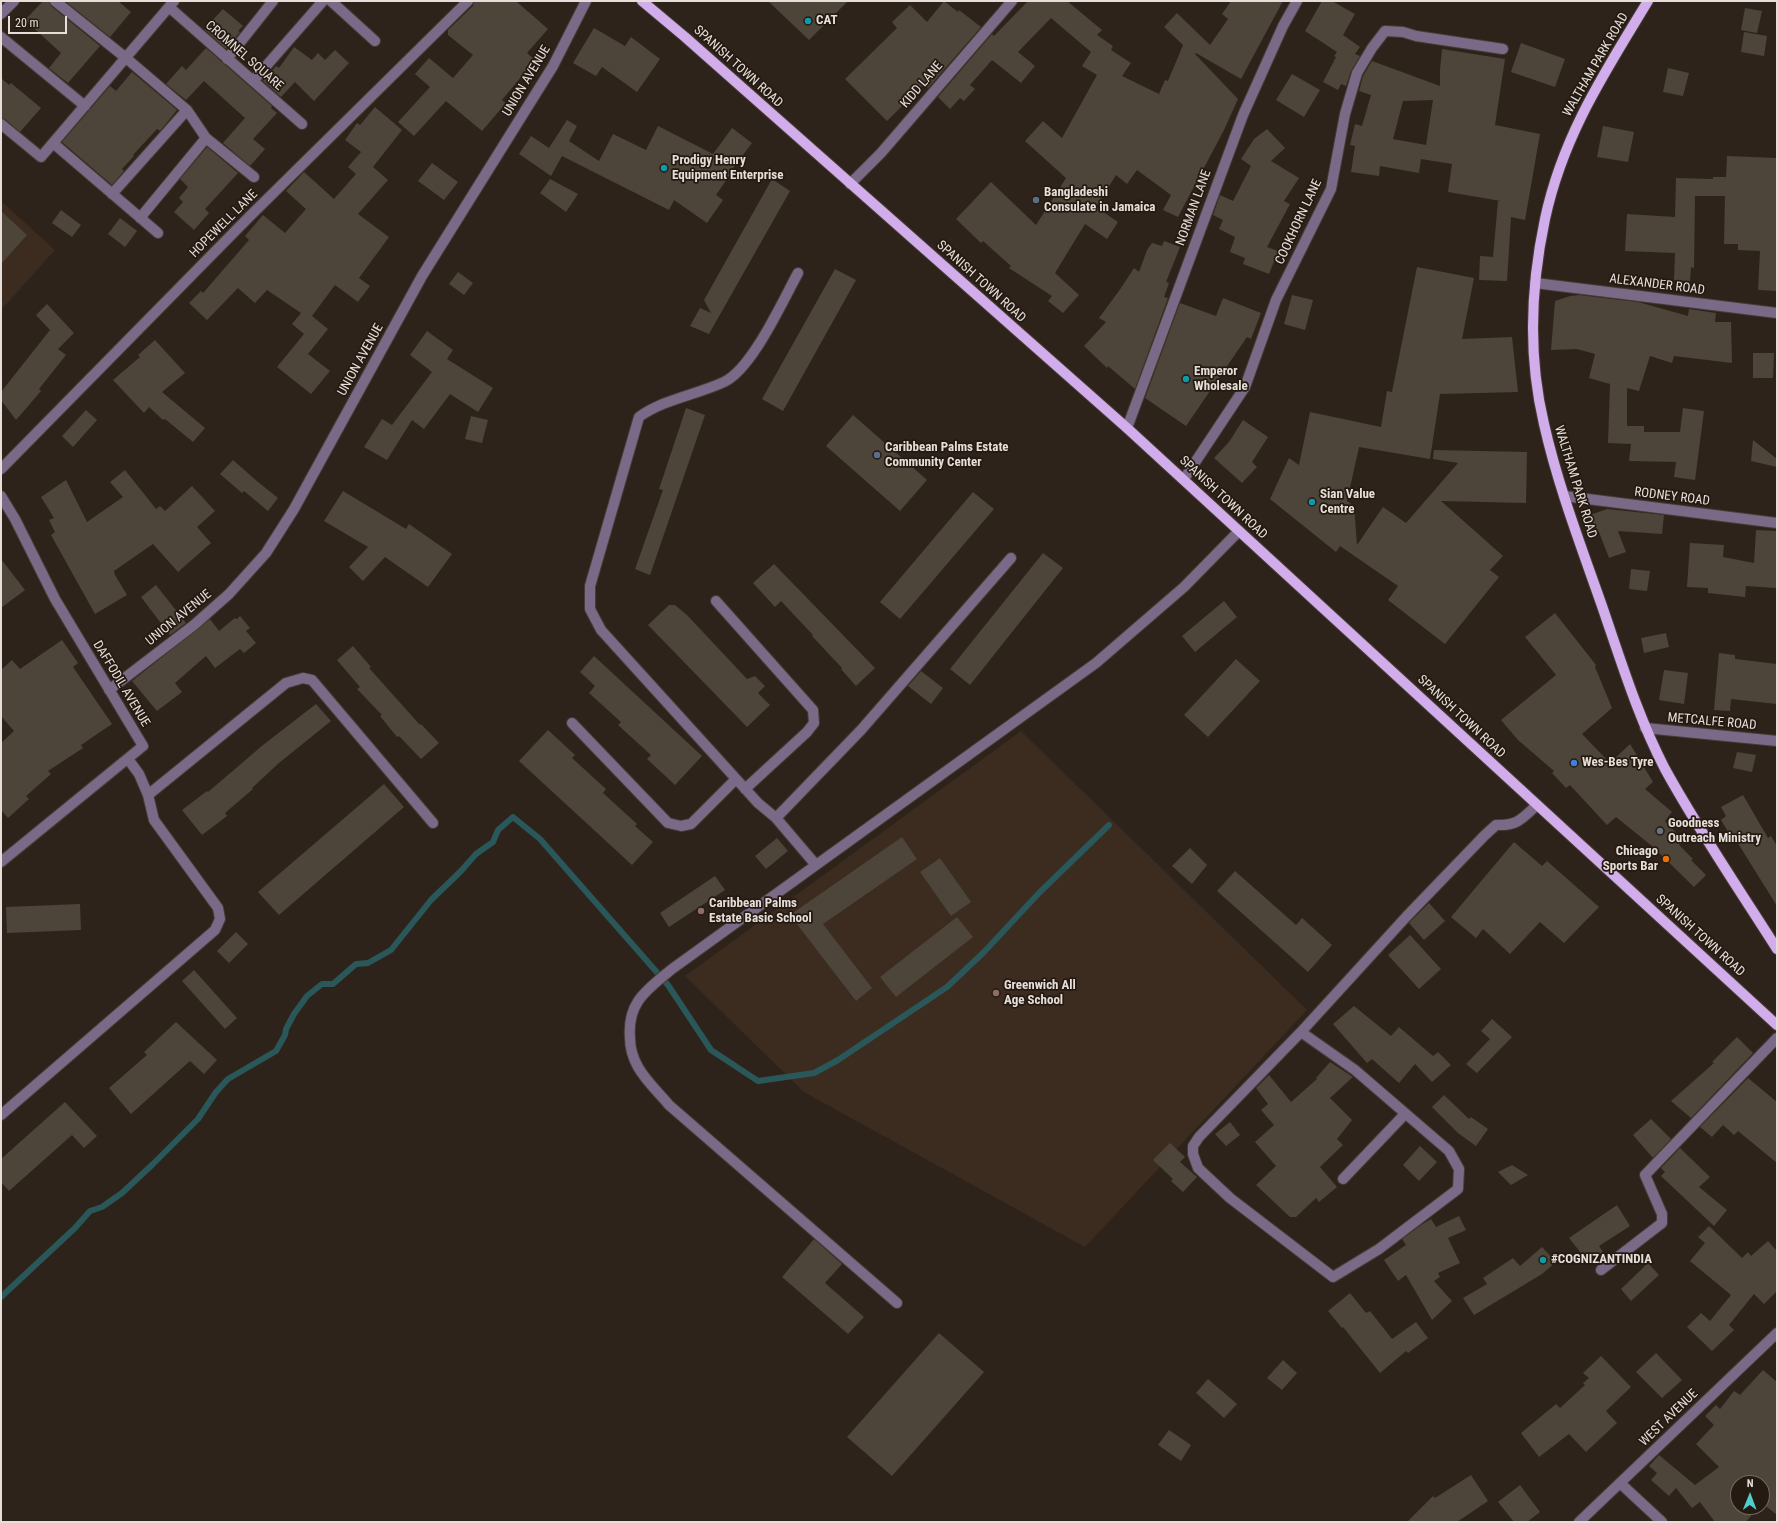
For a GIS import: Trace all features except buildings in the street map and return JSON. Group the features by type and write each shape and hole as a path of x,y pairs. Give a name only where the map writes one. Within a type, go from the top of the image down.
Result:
{"main road":[{"name":"SPANISH TOWN ROAD","path":"642,1 685,37 1184,479 1777,1024"},
{"name":"WALTHAM PARK ROAD","path":"1648,1 1595,88 1574,131 1560,165 1546,217 1535,283 1534,346 1538,392 1544,423 1564,496 1645,728 1687,807 1777,949"}],"street":[{"path":"1,14 14,1"},
{"path":"55,1 126,58 187,110 206,138 254,177"},
{"path":"227,59 273,1"},
{"path":"253,81 323,1"},
{"path":"330,1 375,42"},
{"name":"HOPEWELL LANE","path":"1,469 250,216 468,1"},
{"name":"UNION AVENUE","path":"109,690 194,625 230,594 266,553 294,509 422,276 553,66 586,1"},
{"name":"KIDD LANE","path":"850,184 881,153 1012,1"},
{"name":"NORMAN LANE","path":"1127,428 1243,115 1282,26 1297,1"},
{"path":"1,124 41,157 172,4"},
{"name":"CROMNEL SQUARE","path":"172,4 227,59 302,124"},
{"name":"COOKHORN LANE","path":"1184,479 1245,386 1276,300 1331,189 1345,114 1358,73 1380,36 1385,31 1403,32 1416,36 1502,49"},
{"path":"1,37 85,106"},
{"path":"112,194 187,110"},
{"path":"140,218 206,138"},
{"path":"53,143 158,234"},
{"path":"798,273 753,354 739,372 725,382 653,407 639,417 590,586 590,609 601,630 758,803 776,818 816,865"},
{"name":"ALEXANDER ROAD","path":"1535,283 1777,313"},
{"name":"DAFFODIL AVENUE","path":"1,496 15,519 55,599 143,746 3,857"},
{"name":"RODNEY ROAD","path":"1564,496 1777,523"},
{"path":"896,1303 669,1106 638,1067 631,1050 629,1028 633,1008 647,989 672,969 1096,663 1184,587 1239,531"},
{"path":"776,818 861,730 1011,558"},
{"path":"716,601 813,710 814,723 807,732 745,789"},
{"path":"148,795 286,682 303,678 312,680 433,823"},
{"path":"572,723 668,823 681,826 691,824 736,779"},
{"name":"METCALFE ROAD","path":"1645,728 1777,741"},
{"path":"1,1115 216,930 220,919 218,908 154,820 148,795 139,774 128,759"},
{"path":"1301,1032 1354,1070 1449,1151 1459,1168 1458,1189 1379,1249 1333,1277 1230,1198 1198,1168 1193,1154 1193,1146 1199,1137 1301,1032 1406,917 1496,825 1518,823 1537,805"},
{"path":"1601,1270 1662,1223 1662,1214 1645,1175 1777,1038"},
{"path":"1343,1179 1405,1114"},
{"name":"WEST AVENUE","path":"1579,1522 1776,1336"},
{"path":"1620,1484 1662,1522"}],"shaded area":[{"path":"1,201 55,250 1,310"},
{"name":"Greenwich All Age School","path":"1021,731 1307,1010 1085,1247 804,1092 685,976"}],"waterway":[{"path":"1,1297 75,1228 90,1211 102,1207 122,1193 153,1164 198,1119 216,1092 228,1079 276,1051 294,1014 307,996 322,984 333,984 356,964 368,963 391,950 431,900 476,854 493,842 498,830 513,817 540,839 668,985 711,1050 758,1081 814,1073 838,1060 947,987 984,952 1039,893 1109,825"}],"place":[{"name":"CAT","path":"808,21"},
{"name":"Prodigy Henry Equipment Enterprise","path":"664,168"},
{"name":"Bangladeshi Consulate in Jamaica","path":"1036,200"},
{"name":"Emperor Wholesale","path":"1186,379"},
{"name":"Caribbean Palms Estate Community Center","path":"877,455"},
{"name":"Sian Value Centre","path":"1312,502"},
{"name":"Wes-Bes Tyre","path":"1574,763"},
{"name":"Goodness Outreach Ministry","path":"1660,831"},
{"name":"Chicago Sports Bar","path":"1666,859"},
{"name":"Caribbean Palms Estate Basic School","path":"701,911"},
{"name":"Greenwich All Age School","path":"996,993"},
{"name":"#COGNIZANTINDIA","path":"1543,1260"}]}
